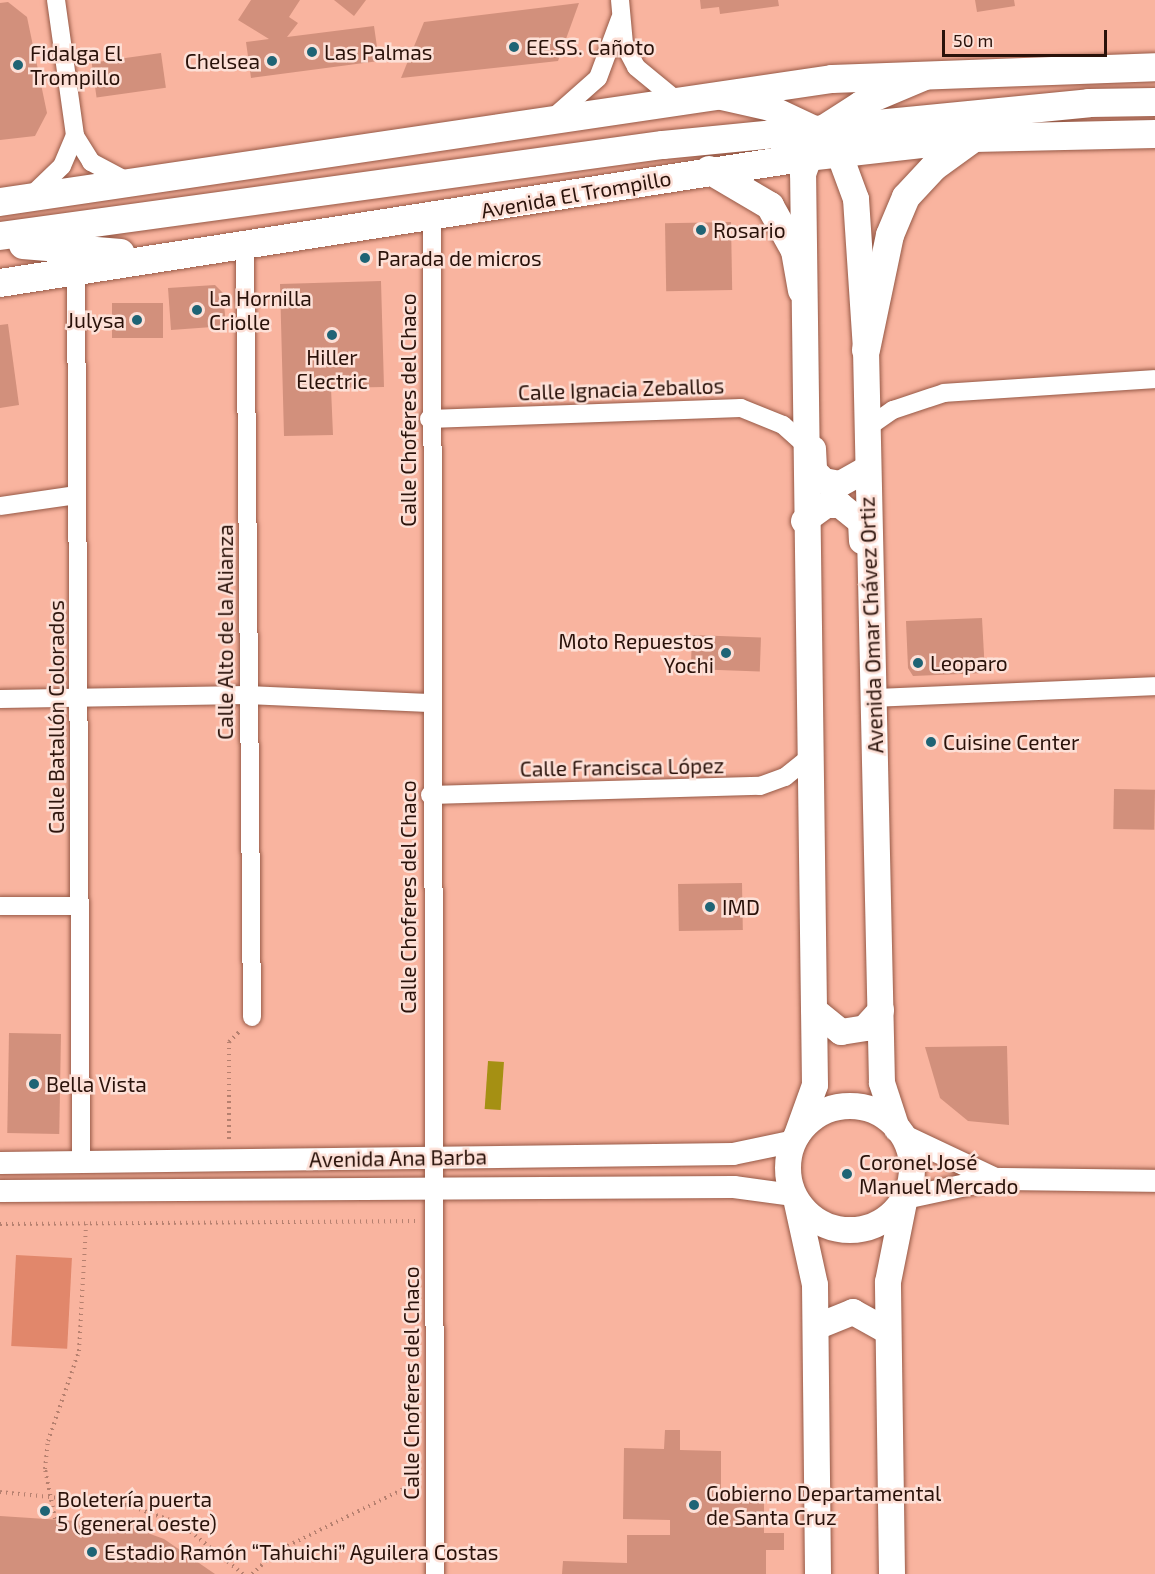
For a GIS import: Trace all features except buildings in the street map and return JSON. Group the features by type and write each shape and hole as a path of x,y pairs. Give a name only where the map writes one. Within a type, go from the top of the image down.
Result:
{"main road":[{"path":"14,200 550,120 675,99 935,73 1155,68"},
{"path":"818,1574 816,1327 811,1247 794,1197 788,1168 815,1085 807,759 801,203 807,157 819,131 861,104 935,73"},
{"name":"Avenida Omar Chávez Ortiz","path":"714,95 770,108 819,131 839,153 856,199 866,350 882,1083 899,1132"},
{"name":"Avenida El Trompillo","path":"0,236 663,145 1019,110 1155,102"},
{"path":"866,350 890,235 906,197 934,167 974,138 1019,110"},
{"name":"Avenida El Trompillo","path":"0,282 432,219 708,170 807,157 974,138 1155,134"},
{"path":"708,170 775,213 795,251 802,290"},
{"path":"0,243 167,257"},
{"path":"802,361 811,382 814,471 824,481 840,484 867,469"},
{"path":"804,521 826,505 853,511 861,522 874,636"},
{"path":"814,1011 842,1032 865,1028 881,1010"},
{"path":"796,1138 826,1111 845,1107 883,1116 899,1132 911,1165 891,1246 887,1331 892,1574"},
{"path":"794,1197 828,1226 849,1230 870,1227 904,1200"},
{"path":"816,1327 853,1312 887,1331"}],"street":[{"path":"56,0 75,136 97,167 131,182"},
{"path":"620,0 620,19 636,67 675,99"},
{"path":"550,120 598,78 620,19"},
{"path":"14,200 62,166 75,136"},
{"name":"Calle Choferes del Chaco","path":"432,219 429,703 435,1574"},
{"name":"Calle Alto de la Alianza","path":"245,246 247,695 252,1017"},
{"name":"Calle Batallón Colorados","path":"76,271 81,1163"},
{"path":"867,428 893,410 944,393 1155,379"},
{"name":"Calle Ignacia Zeballos","path":"429,418 741,408 783,425 803,443"},
{"path":"0,506 76,495"},
{"path":"873,698 1155,687"},
{"path":"0,699 79,695 247,695 429,703"},
{"name":"Calle Francisca López","path":"430,795 760,786 785,777 807,759"},
{"path":"0,906 80,906"},
{"path":"899,1132 994,1179"},
{"name":"Avenida Ana Barba","path":"0,1163 733,1154 796,1138"},
{"path":"53,1163 53,1191"},
{"path":"904,1200 994,1179 1155,1181"},
{"name":"Avenida Ana Barba","path":"0,1191 432,1191 734,1187 794,1197"}],"path":[{"path":"229,1161 230,1042 252,1017"},
{"path":"0,1224 424,1220 424,1232"},
{"path":"55,1519 45,1469 48,1441 79,1351 86,1224"},
{"path":"252,1574 277,1551 421,1480 421,1492"},
{"path":"0,1492 128,1505 181,1524 243,1574"}],"shaded area":[{"path":"488,1061 504,1062 501,1110 485,1109"},
{"path":"16,1255 72,1258 67,1349 11,1346"}],"place":[{"name":"EE.SS. Cañoto","path":"514,47"},
{"name":"Las Palmas","path":"312,52"},
{"name":"Chelsea","path":"272,61"},
{"name":"Fidalga El Trompillo","path":"18,65"},
{"name":"Rosario","path":"701,230"},
{"name":"Parada de micros","path":"365,258"},
{"name":"La Hornilla Criolle","path":"197,310"},
{"name":"Julysa","path":"137,320"},
{"name":"Hiller Electric","path":"332,335"},
{"name":"Moto Repuestos Yochi","path":"726,653"},
{"name":"Leoparo","path":"918,663"},
{"name":"Cuisine Center","path":"931,742"},
{"name":"IMD","path":"710,907"},
{"name":"Bella Vista","path":"34,1084"},
{"name":"Coronel José Manuel Mercado","path":"847,1174"},
{"name":"Gobierno Departamental de Santa Cruz","path":"694,1505"},
{"name":"Boletería puerta 5 (general oeste)","path":"45,1511"},
{"name":"Estadio Ramón “Tahuichi” Aguilera Costas","path":"92,1552"}]}
